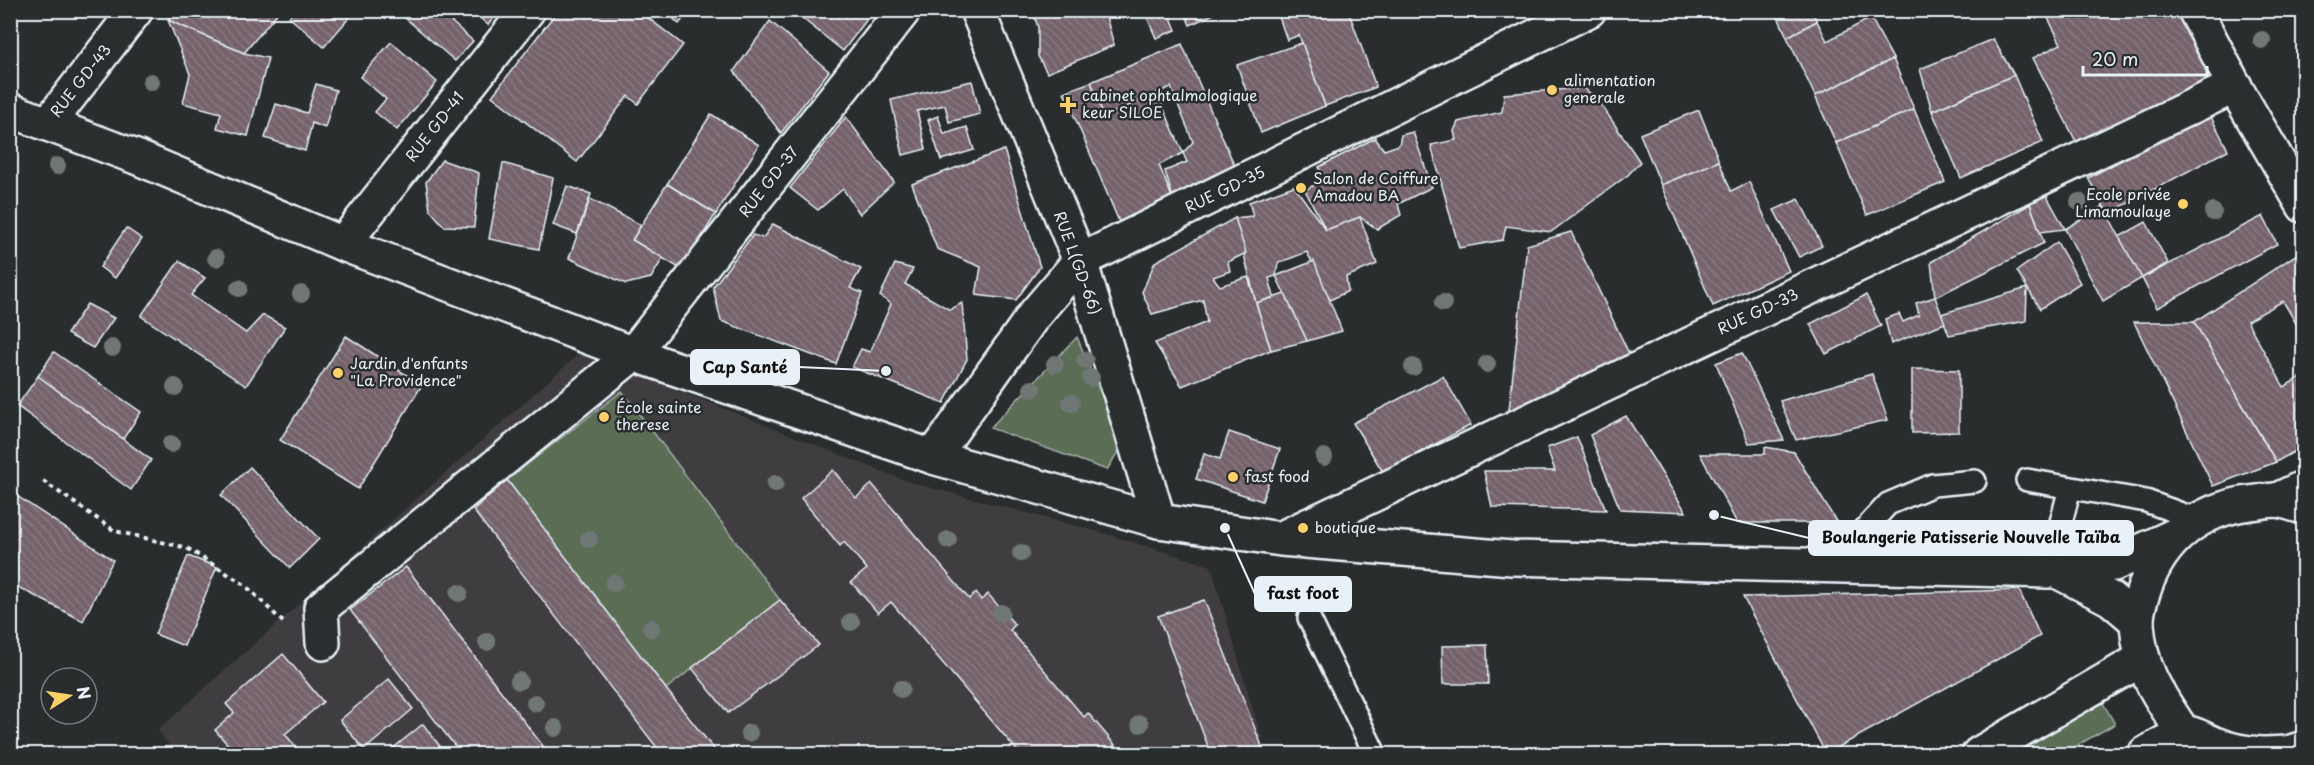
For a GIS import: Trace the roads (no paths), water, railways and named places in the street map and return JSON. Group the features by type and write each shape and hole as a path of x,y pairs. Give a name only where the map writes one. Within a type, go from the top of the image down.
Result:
{"street":[{"name":"RUE GD-43","path":"48,124 136,10"},
{"name":"RUE GD-41","path":"343,243 528,10"},
{"name":"RUE GD-37","path":"323,643 321,608 633,354 904,10"},
{"name":"RUE L(GD-66)","path":"977,10 1080,261 1159,521"},
{"name":"RUE GD-35","path":"933,457 1034,315 1080,261 1589,10"},
{"path":"2195,10 2235,86 2304,206"},
{"name":"RUE GD-33","path":"1281,538 2235,86"},
{"path":"10,110 136,157 343,243 633,354 933,457 1159,521 1281,538 1512,558 2053,571 2115,564 2218,509 2240,503 2295,498"},
{"path":"2189,526 2164,550 2152,569 2144,590 2137,621 2142,659 2155,691 2193,740"},
{"path":"2053,571 2111,599 2137,621"},
{"path":"1979,754 2142,659"},
{"path":"2145,754 2193,740 2239,752 2281,753"}],"lane":[{"path":"2027,480 2146,501 2189,526"},
{"path":"1843,566 1863,530 1888,504 1933,485 1975,481"},
{"path":"2053,571 2070,488"},
{"path":"1309,618 1375,754"}],"place":[{"name":"alimentation generale","path":"1552,90"},
{"name":"cabinet ophtalmologique keur SILOE","path":"1068,105"},
{"name":"Salon de Coiffure Amadou BA","path":"1301,188"},
{"name":"Ecole privée Limamoulaye","path":"2183,204"},
{"name":"Cap Santé","path":"886,371"},
{"name":"Jardin d'enfants \"La Providence\"","path":"338,373"},
{"name":"École sainte therese","path":"604,417"},
{"name":"fast food","path":"1233,477"},
{"name":"Boulangerie Patisserie Nouvelle Taïba","path":"1714,515"},
{"name":"fast foot","path":"1225,528"},
{"name":"boutique","path":"1303,528"}]}
